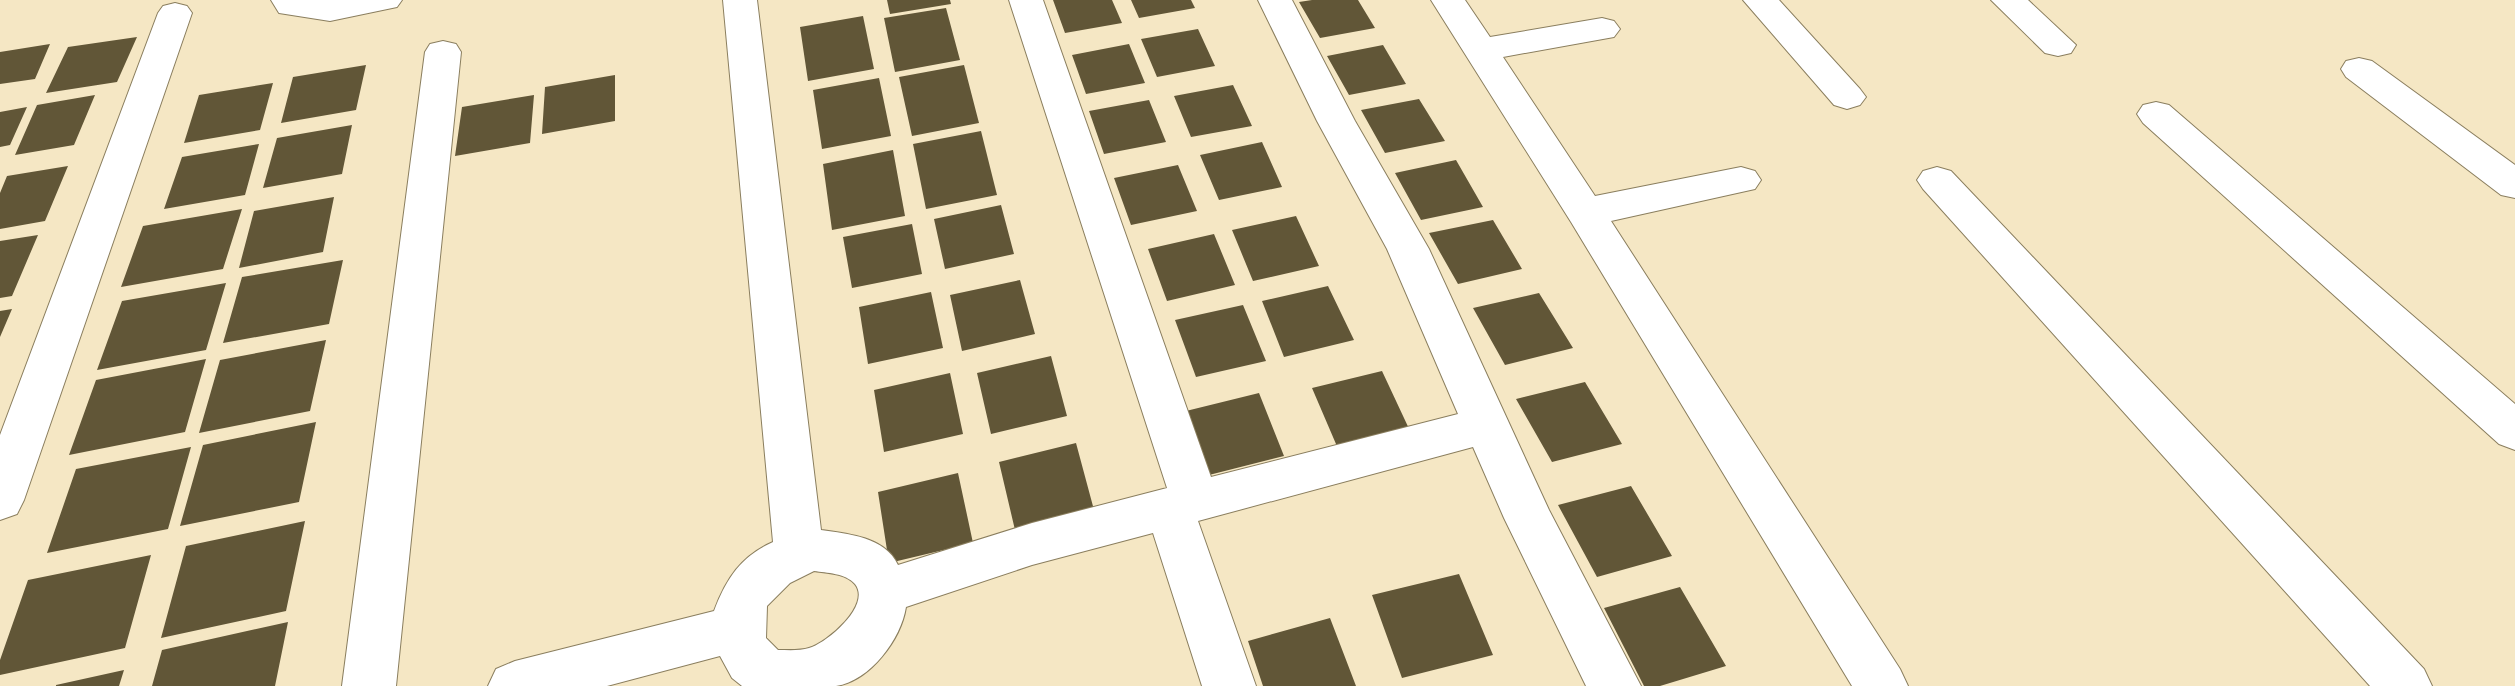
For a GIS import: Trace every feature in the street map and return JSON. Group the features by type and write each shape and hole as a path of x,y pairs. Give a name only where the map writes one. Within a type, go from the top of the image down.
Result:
{"street":[{"path":"288,0 291,6 330,11 385,0"},
{"path":"740,0 799,554"},
{"path":"1026,0 1182,505 1229,686"},
{"path":"1275,0 1336,121 1408,249 1528,518 1614,686"},
{"path":"1448,0 1585,212 1881,686"},
{"path":"1760,0 1847,97"},
{"path":"2008,0 2058,45"},
{"path":"0,500 175,13"},
{"path":"1480,50 1602,29"},
{"path":"369,686 443,52"},
{"path":"2359,69 2515,185"},
{"path":"2156,114 2515,431"},
{"path":"1585,212 1741,180"},
{"path":"1937,180 2405,686"},
{"path":"884,592 1032,544 1486,425"},
{"path":"837,550 855,555 870,566 881,580 884,592 883,616 861,651 812,681 773,674 754,663 741,648 737,628 740,606 751,586 768,569 799,554 837,550"},
{"path":"515,686 737,628"}],"building":[{"path":"887,0 950,0 951,4 890,14"},
{"path":"1053,0 1112,0 1122,23 1065,33"},
{"path":"1131,0 1191,0 1195,8 1139,18"},
{"path":"1358,0 1375,28 1320,38 1299,2"},
{"path":"946,8 960,60 895,72 884,18"},
{"path":"863,16 874,69 808,81 800,27"},
{"path":"1198,29 1215,66 1157,77 1141,39"},
{"path":"137,37 117,82 46,93 68,47"},
{"path":"50,44 35,79 0,84 0,52"},
{"path":"1129,44 1145,83 1086,94 1072,55"},
{"path":"1383,45 1406,84 1349,95 1327,56"},
{"path":"366,65 356,110 281,123 293,77"},
{"path":"964,65 979,123 912,136 899,77"},
{"path":"615,75 615,121 542,134 545,87"},
{"path":"879,78 891,136 822,149 813,90"},
{"path":"273,83 260,130 184,143 199,95"},
{"path":"1233,85 1252,126 1191,137 1174,96"},
{"path":"95,95 74,145 15,155 37,105"},
{"path":"534,95 530,143 455,156 462,107"},
{"path":"1419,99 1445,141 1385,153 1361,110"},
{"path":"1149,100 1166,142 1104,154 1089,111"},
{"path":"27,107 10,145 0,147 0,112"},
{"path":"352,125 342,174 263,188 277,138"},
{"path":"981,131 997,195 926,209 913,144"},
{"path":"1262,142 1282,187 1219,200 1200,155"},
{"path":"259,144 245,195 164,209 182,157"},
{"path":"893,150 905,216 832,230 823,164"},
{"path":"1456,160 1483,207 1421,220 1395,173"},
{"path":"1178,165 1197,211 1131,225 1114,178"},
{"path":"68,166 45,221 0,229 0,193 7,176"},
{"path":"334,197 323,252 239,268 254,211"},
{"path":"1001,205 1014,254 945,269 934,219"},
{"path":"242,209 223,269 121,287 143,226"},
{"path":"1296,216 1319,266 1253,281 1232,230"},
{"path":"1493,220 1522,269 1458,284 1429,233"},
{"path":"912,224 922,274 852,288 843,237"},
{"path":"1214,234 1235,285 1167,301 1148,249"},
{"path":"38,235 12,296 0,298 0,241"},
{"path":"343,260 329,324 223,343 242,277"},
{"path":"1020,280 1035,334 962,351 950,295"},
{"path":"226,283 206,350 97,370 122,301"},
{"path":"1328,286 1354,340 1284,357 1262,301"},
{"path":"931,292 943,348 868,364 859,307"},
{"path":"1539,293 1573,348 1505,365 1473,308"},
{"path":"1243,305 1266,361 1196,377 1175,320"},
{"path":"12,309 0,337 0,311"},
{"path":"326,340 310,411 199,433 220,360"},
{"path":"1051,356 1067,416 991,434 977,373"},
{"path":"206,359 185,432 69,455 96,380"},
{"path":"1382,371 1411,433 1339,451 1312,388"},
{"path":"950,373 963,434 884,452 874,390"},
{"path":"1585,382 1622,444 1552,462 1516,399"},
{"path":"1259,393 1284,456 1209,475 1186,411"},
{"path":"316,422 299,502 180,526 203,445"},
{"path":"1076,443 1094,510 1015,530 999,462"},
{"path":"191,447 168,529 47,553 76,469"},
{"path":"958,473 973,543 889,563 878,492"},
{"path":"1631,486 1672,556 1597,577 1558,505"},
{"path":"305,521 286,611 161,638 186,546"},
{"path":"151,555 125,648 0,675 0,660 28,580"},
{"path":"1459,574 1493,655 1402,678 1372,595"},
{"path":"1680,587 1726,666 1660,686 1644,686 1604,608"},
{"path":"1330,618 1356,686 1263,686 1248,641"},
{"path":"288,622 275,686 152,686 162,650"},
{"path":"124,670 119,686 56,686 56,685"}]}
